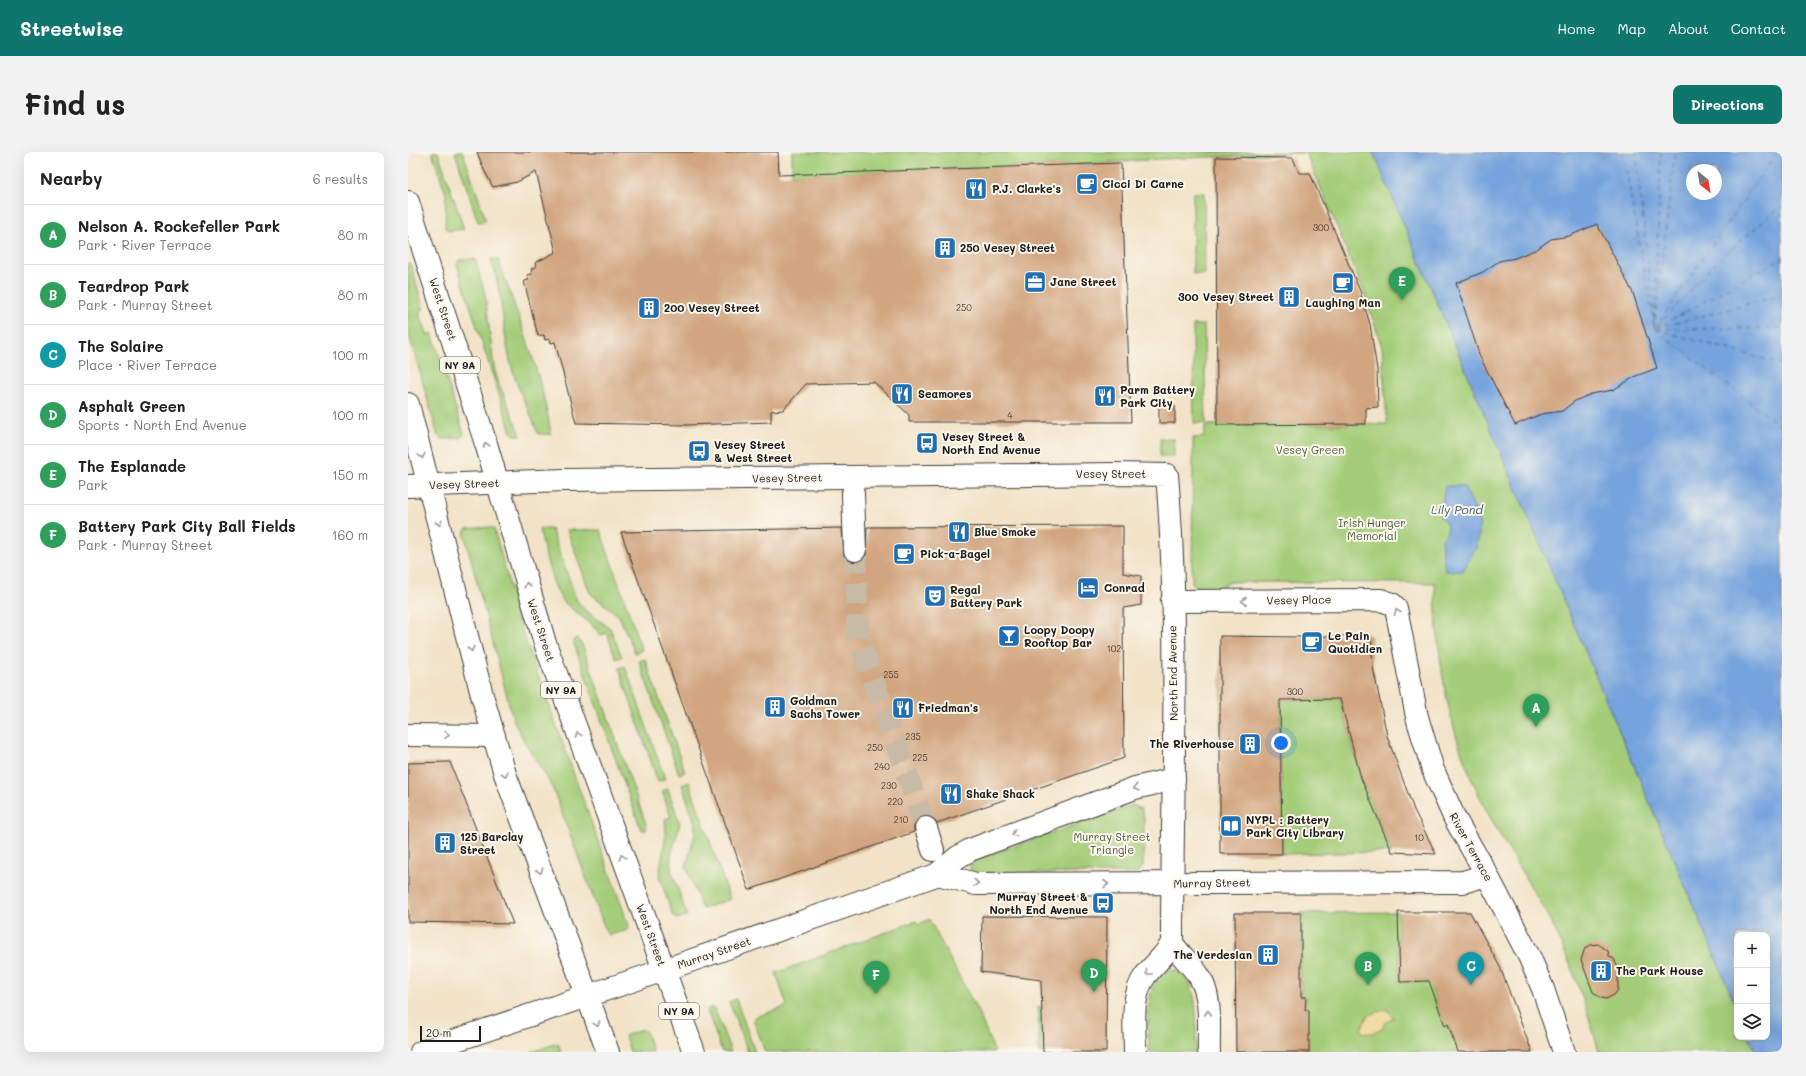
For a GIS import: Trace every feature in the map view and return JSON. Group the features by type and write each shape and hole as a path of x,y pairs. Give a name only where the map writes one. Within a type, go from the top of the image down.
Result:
{"main road":[{"name":"West Street","path":"408,202 497,482 545,643 694,1052"},
{"path":"408,404 494,736 515,803 608,1052"},
{"name":"Vesey Street","path":"408,486 497,482 1122,474 1167,475"},
{"name":"North End Avenue","path":"1167,475 1172,601 1174,779 1172,943"},
{"path":"853,492 854,550"},
{"name":"Vesey Place","path":"1172,601 1381,600 1392,604 1396,608 1402,633"},
{"name":"River Terrace","path":"1402,633 1417,717 1433,770 1455,820 1487,875 1530,958 1543,989 1564,1052"},
{"path":"408,735 494,736"},
{"name":"Murray Street","path":"421,1052 586,995 664,970 938,874 958,857 970,850 1135,788 1174,779"},
{"path":"926,828 933,850"},
{"name":"Murray Street","path":"938,874 976,884 1462,882 1487,875"},
{"path":"1135,1052 1135,1003 1137,992 1145,976 1161,960 1172,943 1199,976 1206,991 1208,1000 1209,1052"}],"green space":[{"path":"432,152 438,152 464,229 448,231 445,228 446,194"},
{"path":"455,152 463,152 486,221 478,222"},
{"path":"792,152 1373,152 1734,1001 1734,1040 1750,1040 1756,1052 1599,1052 1578,987 1559,939 1542,906 1509,851 1478,794 1461,752 1448,705 1440,657 1437,632 1435,583 1231,582 1215,589 1207,590 1197,588 1192,583 1193,438 1204,437 1205,425 1387,424 1382,347 1364,292 1306,153 1162,159 1069,165 792,175"},
{"path":"1193,193 1204,193 1205,274 1193,274"},
{"path":"475,259 485,294 494,367 499,384 521,435 514,435 511,432 457,265 459,260"},
{"path":"491,259 498,259 536,367 551,434 538,434 514,376 507,344 500,295"},
{"path":"408,263 411,265 423,307 423,310 419,313 428,335 432,333 464,434 461,438 443,439 438,436 408,331"},
{"path":"1193,325 1204,325 1206,423 1194,423"},
{"path":"1160,439 1174,439 1174,457 1160,457"},
{"path":"490,527 494,529 523,634 629,926 628,930 610,935 607,934 551,784 525,743 513,719 464,533 466,529"},
{"path":"539,529 551,529 577,601 586,611 610,628 622,657 616,659 607,633 600,635 588,622 564,602 560,596 552,578"},
{"path":"567,530 600,530 642,650 635,653 619,616 590,593"},
{"path":"577,638 582,644 646,824 646,830 642,830 640,827 574,644 574,639"},
{"path":"645,659 685,772 679,774 639,661"},
{"path":"625,666 665,779 658,782 619,668"},
{"path":"1340,699 1361,778 1392,852 1282,854 1280,700"},
{"path":"689,782 730,899 702,909 686,866 695,834 695,823 682,785"},
{"path":"668,789 680,824 671,855 671,869 687,915 677,919 673,916 659,876 666,834 665,819 671,817 662,791"},
{"name":"Murray Street Triangle","path":"1133,805 1141,809 1144,817 1143,867 1137,873 974,873 970,869 971,863 974,860"},
{"path":"1398,912 1400,982 1432,981 1435,988 1432,990 1445,1025 1448,1024 1458,1052 1309,1052 1308,1010 1306,1010 1306,997 1301,997 1301,913"},
{"path":"929,919 978,1012 995,1052 765,1052 753,1018 787,1006 776,973 916,921 918,925"},
{"path":"1172,970 1182,974 1189,981 1193,992 1196,1017 1196,1052 1149,1052 1148,1017 1151,993 1155,982 1162,975"},
{"path":"736,999 755,1052 748,1052 729,1002"},
{"path":"711,1007 715,1010 731,1052 722,1052 707,1010"},
{"path":"1038,1007 1042,1007 1043,1052 1039,1052"},
{"path":"642,1029 646,1032 653,1052 630,1052 625,1036"},
{"path":"558,1043 561,1052 531,1052"}],"sand":[{"path":"1387,1009 1394,1018 1384,1023 1383,1028 1378,1031 1373,1033 1362,1032 1361,1030 1367,1016"}],"water":[{"path":"1373,152 1782,152 1782,1052 1756,1052 1750,1040 1770,1040 1770,932 1734,932 1734,1001"},
{"name":"Lily Pond","path":"1445,486 1464,486 1476,511 1480,527 1477,546 1463,571 1445,571 1441,540 1446,535 1447,525 1440,517"}],"building":[{"path":"477,152 778,152 779,175 1121,163 1131,422 909,422 909,415 874,382 806,384 783,410 771,411 771,422 686,425 576,423 555,342 551,343 550,339 545,340 544,335 538,336 524,281 529,280 527,275 532,274 531,269 536,267 535,263 556,252 536,172 517,182 493,187"},
{"name":"300 Vesey Street","path":"1216,157 1293,158 1299,173 1310,173 1360,291 1370,324 1377,370 1378,407 1366,408 1366,424 1217,425"},
{"path":"1597,224 1633,293 1657,368 1636,376 1613,390 1591,394 1575,401 1562,411 1541,414 1515,425 1480,357 1456,283 1483,272 1499,261 1515,258 1537,249 1551,239 1569,236"},
{"path":"1159,406 1175,406 1175,423 1159,423"},
{"path":"1123,526 1123,573 1141,576 1141,605 1123,608 1124,758 937,823 929,816 922,816 914,825 914,832 749,890 621,532 842,528 844,556 849,561 855,562 862,560 866,556 867,527"},
{"name":"The Riverhouse","path":"1371,635 1373,667 1387,736 1414,810 1436,854 1392,852 1361,778 1340,699 1280,700 1282,854 1220,854 1220,636 1297,637"},
{"name":"125 Barclay Street","path":"450,762 513,924 408,922 408,763"},
{"path":"1398,912 1470,912 1500,967 1532,1052 1458,1052 1448,1024 1445,1026 1429,981 1400,982"},
{"name":"The Verdesian","path":"1235,913 1301,913 1301,997 1306,997 1305,1010 1309,1010 1309,1052 1236,1052"},
{"path":"982,916 1107,917 1106,1052 1043,1052 1041,980 981,972"},
{"name":"The Park House","path":"1598,944 1608,951 1609,956 1614,959 1618,968 1618,990 1614,995 1606,999 1601,998 1593,992 1581,960 1585,948"}],"ferry route":[{"path":"1623,152 1654,326"},
{"path":"1636,152 1654,320"},
{"path":"1661,152 1654,329 1782,364"},
{"path":"1655,320 1675,152"},
{"path":"1655,328 1777,152"},
{"path":"1658,326 1713,265 1782,205"},
{"path":"1655,329 1782,258"},
{"path":"1657,328 1782,295"},
{"path":"1657,329 1782,328"},
{"path":"1655,329 1782,427"}],"tunnel":[{"path":"855,550 858,638 926,828"}],"place":[{"name":"Cicci Di Carne","path":"1087,184"},
{"name":"P.J. Clarke's","path":"976,189"},
{"name":"250 Vesey Street","path":"945,248"},
{"name":"Jane Street","path":"1035,282"},
{"name":"Laughing Man","path":"1343,283"},
{"name":"300 Vesey Street","path":"1289,297"},
{"name":"The Esplanade","path":"1402,300"},
{"name":"200 Vesey Street","path":"649,308"},
{"name":"Seamores","path":"902,394"},
{"name":"Parm Battery Park City","path":"1105,396"},
{"name":"Vesey Street & North End Avenue","path":"927,443"},
{"name":"Vesey Street & West Street","path":"699,451"},
{"name":"Blue Smoke","path":"959,532"},
{"name":"Pick-a-Bagel","path":"904,554"},
{"name":"Conrad","path":"1088,588"},
{"name":"Regal Battery Park","path":"935,596"},
{"name":"Loopy Doopy Rooftop Bar","path":"1009,636"},
{"name":"Le Pain Quotidien","path":"1312,642"},
{"name":"Goldman Sachs Tower","path":"775,707"},
{"name":"Friedman's","path":"903,708"},
{"name":"Nelson A. Rockefeller Park","path":"1536,727"},
{"name":"The Riverhouse","path":"1250,744"},
{"name":"Shake Shack","path":"951,794"},
{"name":"NYPL : Battery Park City Library","path":"1231,826"},
{"name":"125 Barclay Street","path":"445,843"},
{"name":"Murray Street & North End Avenue","path":"1103,903"},
{"name":"The Verdesian","path":"1268,955"},
{"name":"The Park House","path":"1601,971"},
{"name":"Teardrop Park","path":"1368,985"},
{"name":"The Solaire","path":"1471,985"},
{"name":"Asphalt Green","path":"1094,992"},
{"name":"Battery Park City Ball Fields","path":"876,994"}],"park label":[{"name":"Vesey Green","path":"1310,450"},
{"name":"Irish Hunger Memorial","path":"1372,529"}]}
